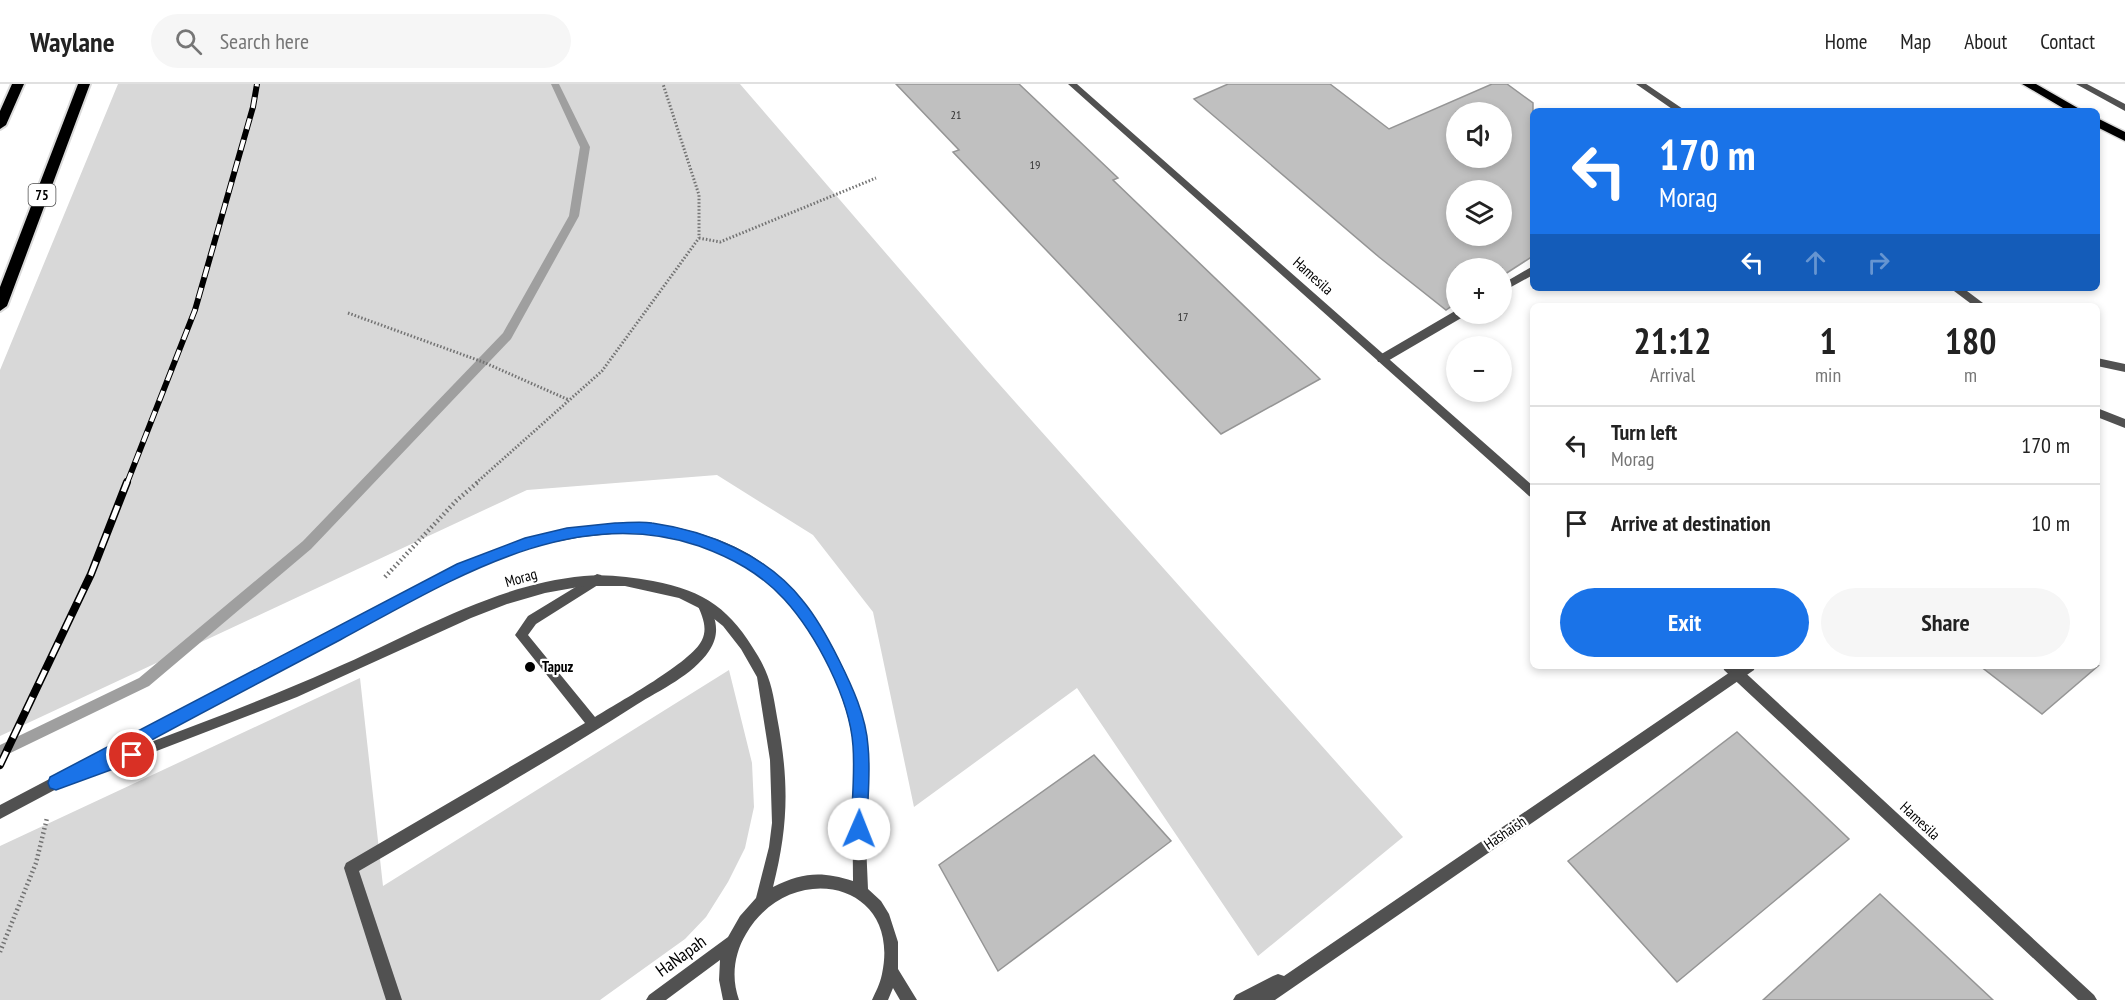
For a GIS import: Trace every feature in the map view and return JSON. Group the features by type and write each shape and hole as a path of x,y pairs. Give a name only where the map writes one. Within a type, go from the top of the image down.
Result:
{"highway":[{"path":"0,125 18,84"},
{"name":"75","path":"0,306 84,84"}],"main road":[{"path":"2028,84 2072,108"},
{"path":"2100,124 2125,137"}],"street":[{"name":"Hamesila","path":"1072,84 1530,490"},
{"path":"1640,84 1676,108"},
{"path":"2080,84 2125,108"},
{"path":"1512,282 1530,272"},
{"path":"1959,291 1977,303"},
{"path":"1382,359 1446,322"},
{"path":"2100,363 2125,368"},
{"path":"2100,413 2125,424"},
{"name":"Morag","path":"0,812 462,568 525,543 567,534 650,528 716,547 755,565 781,586 799,606 825,648 848,693 861,745 859,829 861,892"},
{"path":"594,725 521,635 532,620 597,579"},
{"name":"Morag","path":"56,783 251,709 495,603 535,590 597,579 655,585 713,608 734,627 764,680 774,736 780,790 777,840 763,900"},
{"path":"394,1000 351,868 594,725 698,657 712,633 712,624 702,602"},
{"name":"Hamesila","path":"1739,669 2089,1000"},
{"name":"Hashaish","path":"1262,1000 1739,669"},
{"path":"731,1000 726,969 732,943 744,920 763,900 786,886 813,880 838,881 861,892 876,907 887,926 892,949 891,972 880,1000"},
{"name":"HaNapah","path":"654,1000 732,943"},
{"path":"1241,1000 1316,961"},
{"path":"891,972 909,1000"}],"path":[{"path":"384,578 456,501 602,371 699,238 699,195 663,84"},
{"path":"699,238 720,242 876,178"},
{"path":"348,313 483,362 569,400"},
{"path":"0,952 36,863 56,783"}],"shaded area":[{"path":"118,84 740,84 984,367 1403,837 1258,956 1077,688 914,807 873,612 813,535 717,475 527,490 0,736 0,370"},
{"path":"729,670 752,763 754,807 745,848 728,882 706,917 685,939 600,1000 0,1000 0,846 360,678 383,886"}],"building":[{"path":"896,84 1019,84 1118,178 1113,180 1320,379 1221,434 953,152 959,150"},
{"path":"1228,84 1330,84 1389,129 1446,104 1446,168 1512,168 1512,102 1451,102 1492,84 1507,84 1533,103 1533,108 1530,108 1530,258 1512,270 1512,258 1446,258 1446,310 1379,257 1194,99"},
{"path":"1984,669 2094,669 2042,714"},
{"path":"1737,732 1849,839 1677,982 1568,861"},
{"path":"1094,755 1171,841 998,971 939,865"},
{"path":"1880,894 1993,1000 1763,1000"}],"waterway":[{"path":"0,752 144,682 307,545 507,336 574,216 585,147 555,84"}],"railway":[{"path":"127,483 195,310 253,107 257,84"},
{"path":"0,765 91,574 127,482"}],"place":[{"name":"Tapuz","path":"530,667"}],"route":[{"path":"132,755 56,783 462,568 525,543 567,534 650,528 727,550 755,565 781,586 799,606 825,648 848,693 861,745 859,829"}]}
